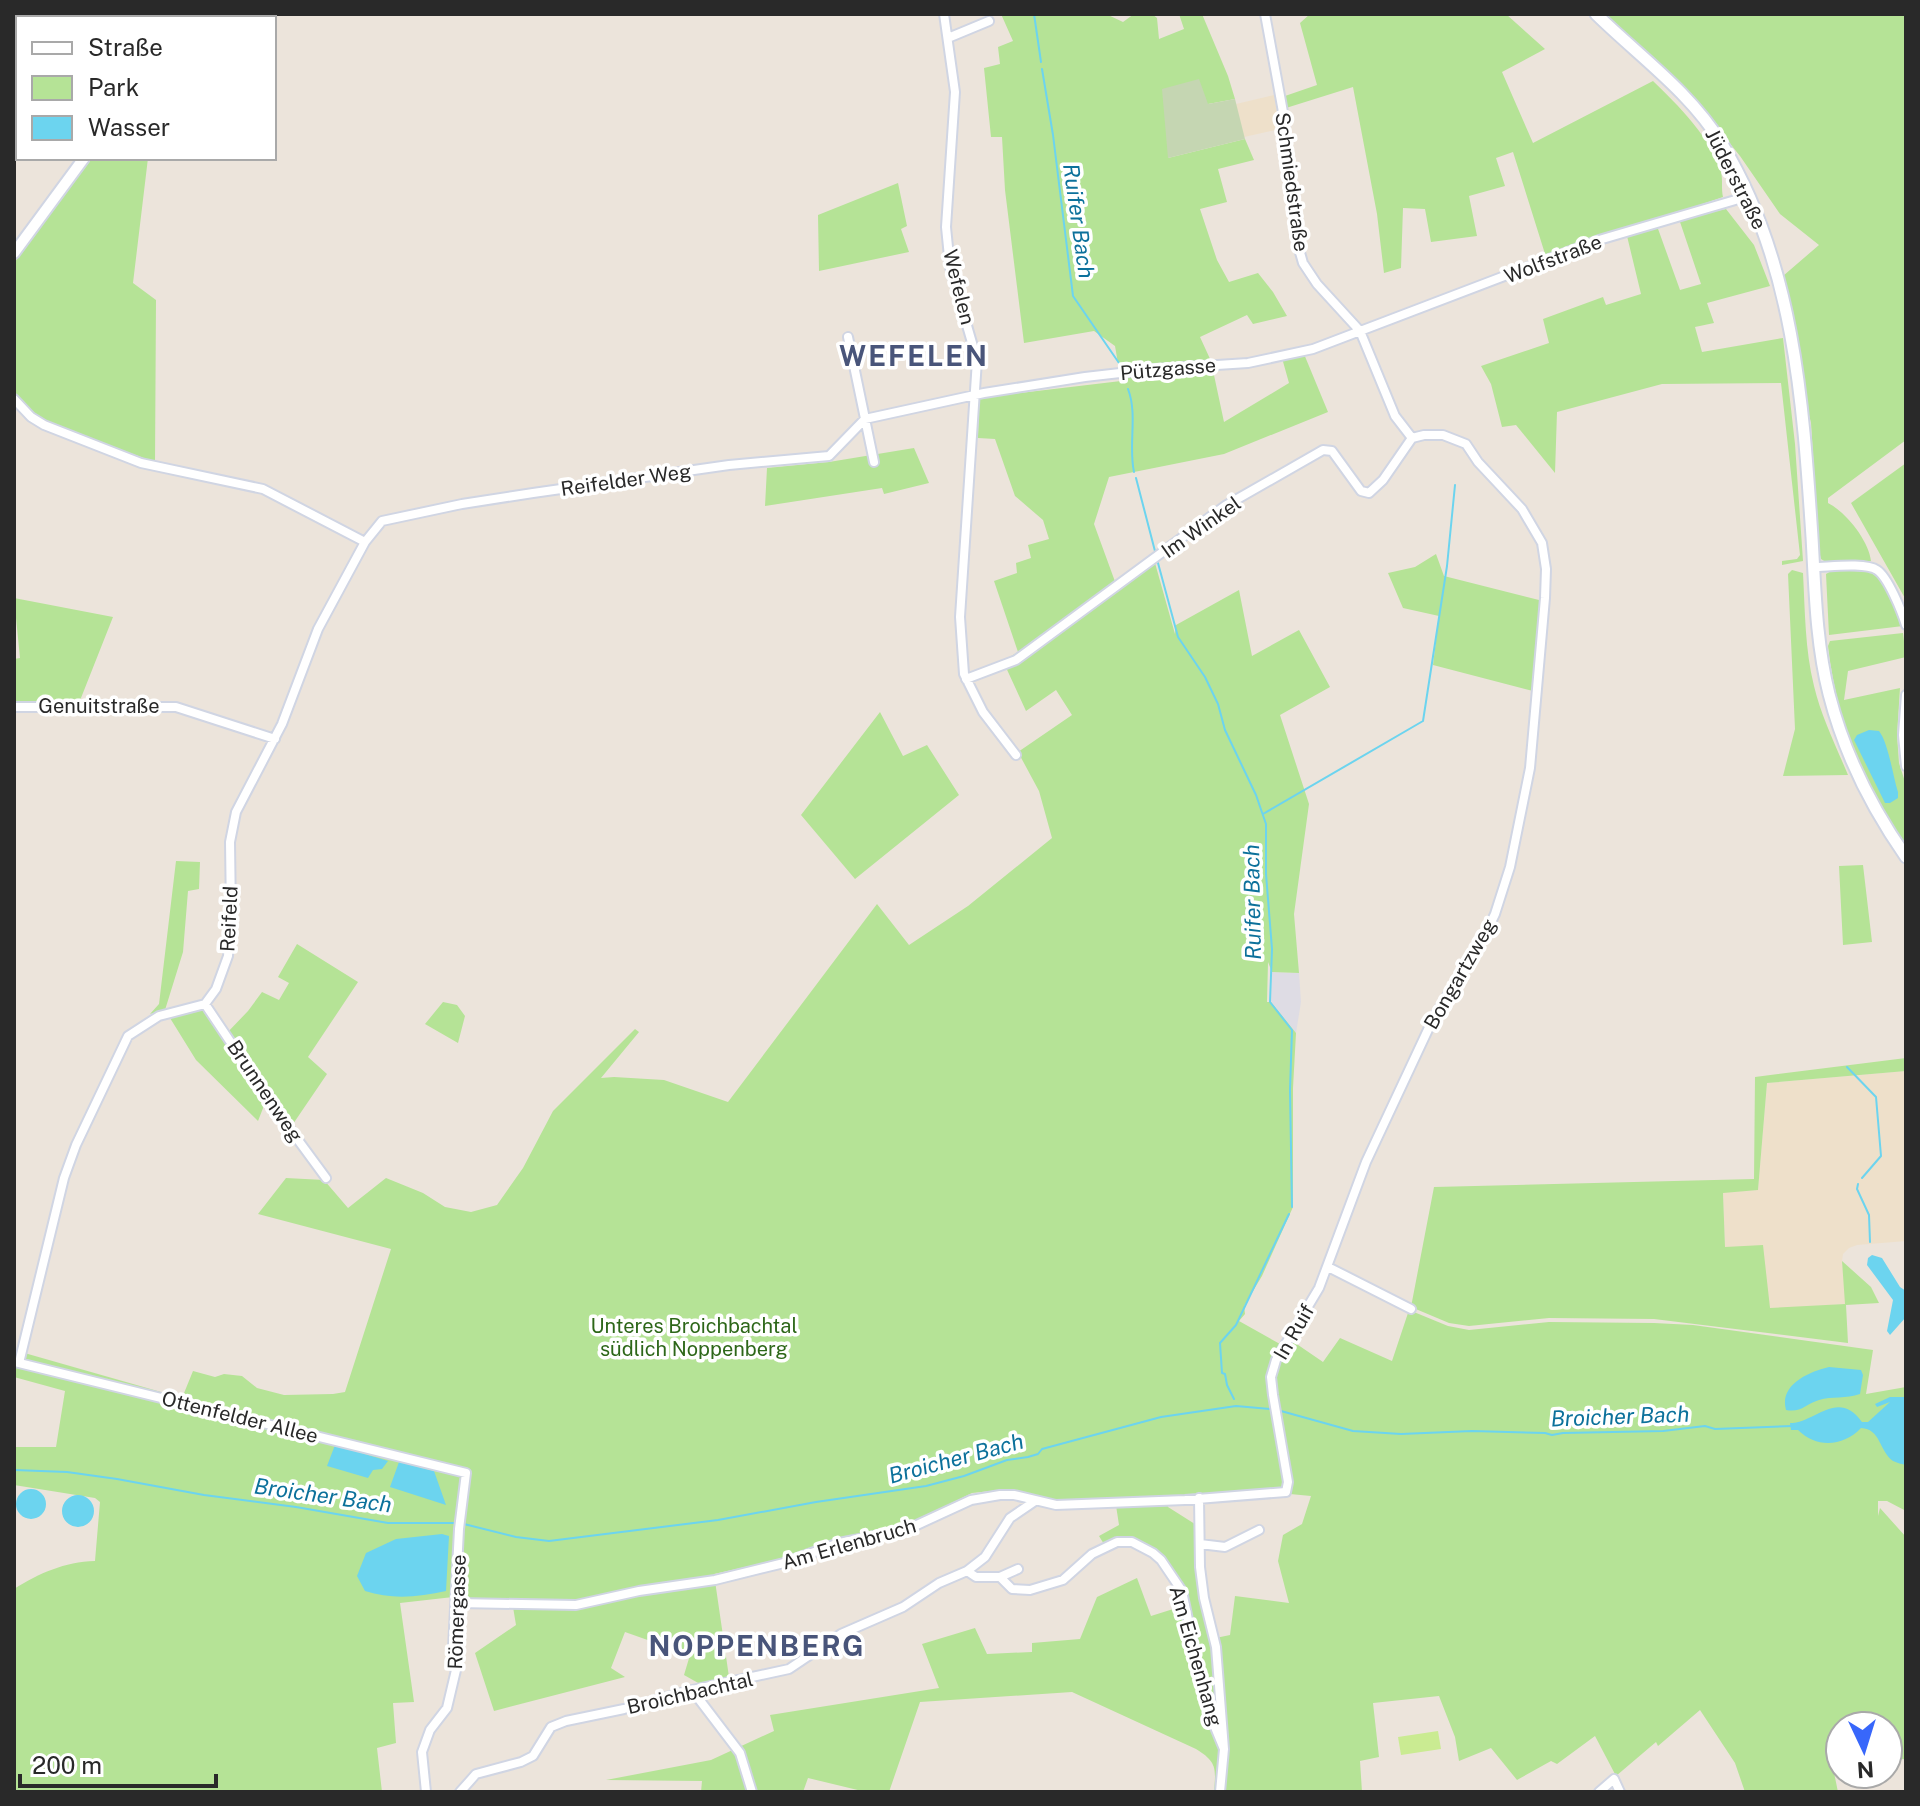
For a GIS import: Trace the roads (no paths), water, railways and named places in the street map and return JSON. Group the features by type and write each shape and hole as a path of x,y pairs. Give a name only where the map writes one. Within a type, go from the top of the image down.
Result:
{"main road":[{"name":"Jüderstraße","path":"1596,14 1688,98 1720,142 1749,196 1779,279 1793,340 1820,644 1833,710 1874,808 1906,857"}],"street":[{"name":"Wefelen","path":"944,14 955,92 947,236 955,288 977,360 960,617 966,679"},
{"name":"Schmiedstraße","path":"1263,17 1283,112 1297,242 1303,263 1317,284 1360,331"},
{"path":"948,38 989,21"},
{"path":"14,253 83,160"},
{"name":"Wolfstraße","path":"1360,331 1599,240 1749,196"},
{"path":"1360,331 1395,416 1412,438"},
{"name":"Pützgasse","path":"973,397 1085,377 1248,363 1313,349 1360,331"},
{"path":"848,337 874,462"},
{"path":"865,419 973,397"},
{"path":"14,399 31,417 44,425 141,463 263,489 365,542"},
{"name":"Reifelder Weg","path":"375,526 388,518 533,493 729,465 829,456 865,419"},
{"name":"Bongartzweg","path":"1328,1267 1334,1243 1366,1162 1433,1019 1485,935 1510,867 1530,768 1546,569 1542,543 1534,526 1466,444 1443,435 1412,438"},
{"name":"Im Winkel","path":"966,679 1016,660 1225,506 1323,450 1332,451 1361,491 1369,493 1383,480 1412,438"},
{"name":"Reifeld","path":"205,1004 216,989 228,956 232,824 275,739 313,640 375,526"},
{"path":"1814,567 1867,566 1876,569 1884,577 1906,622"},
{"path":"966,679 983,712 1016,755"},
{"path":"1906,695 1903,735 1906,766"},
{"name":"Genuitstraße","path":"14,707 176,707 275,739"},
{"path":"16,1362 64,1178 76,1145 128,1036 159,1016 205,1004"},
{"name":"Brunnenweg","path":"205,1004 326,1178"},
{"path":"1328,1267 1411,1309"},
{"name":"In Ruif","path":"1286,1492 1288,1482 1271,1377 1278,1354 1319,1288 1328,1267"},
{"name":"Ottenfelder Allee","path":"16,1362 466,1473"},
{"name":"Römergasse","path":"426,1792 422,1752 430,1730 447,1708 456,1670 453,1648 466,1473"},
{"name":"Am Erlenbruch","path":"457,1603 555,1607 688,1585 767,1568 839,1543 906,1530 971,1500 1014,1495 1056,1505 1286,1492"},
{"path":"1199,1498 1204,1598 1216,1647 1224,1749 1220,1792"},
{"name":"Broichbachtal","path":"460,1792 476,1774 533,1756 551,1727 692,1690 789,1669 841,1634 903,1607 939,1583 967,1571 985,1557 1010,1518 1035,1501"},
{"path":"1200,1544 1225,1547 1240,1544 1259,1530"},
{"name":"Am Eichenhang","path":"967,1571 976,1577 1000,1577 1012,1589 1030,1590 1063,1580 1092,1554 1117,1542 1132,1542 1153,1553 1182,1591 1200,1677 1224,1749"},
{"path":"1000,1577 1018,1569"},
{"path":"692,1690 740,1753 752,1792"},
{"path":"1599,1792 1614,1779 1620,1792"}],"water":[{"path":"1869,730 1879,731 1888,751 1898,792 1898,798 1890,803 1885,803 1854,740 1857,735"},
{"path":"1872,1255 1882,1258 1900,1287 1906,1291 1906,1317 1890,1335 1887,1331 1893,1300 1867,1265"},
{"path":"1829,1367 1861,1370 1860,1394 1824,1399 1800,1409 1786,1410 1787,1393 1797,1381"},
{"path":"1890,1397 1906,1397 1906,1465 1888,1457 1876,1436 1868,1429 1861,1428 1847,1439 1830,1443 1813,1440 1798,1430 1791,1430 1790,1423 1835,1407 1853,1412 1862,1422 1868,1422 1890,1402 1877,1407 1875,1404"},
{"path":"335,1445 388,1461 382,1469 373,1470 368,1478 327,1466"},
{"path":"399,1462 434,1471 446,1505 390,1487"},
{"path":"31,1489 42,1493 46,1504 42,1515 31,1519 20,1515 16,1504 20,1493"},
{"path":"78,1495 89,1500 94,1511 89,1522 78,1527 67,1522 62,1511 67,1500"},
{"path":"449,1536 446,1591 406,1597 365,1591 357,1576 366,1553 396,1539"}],"waterway":[{"name":"Ruifer Bach","path":"1034,14 1041,62"},
{"name":"Ruifer Bach","path":"1042,69 1073,296 1119,363"},
{"name":"Ruifer Bach","path":"1128,389 1132,409 1134,472"},
{"name":"Ruifer Bach","path":"1136,478 1156,555"},
{"path":"1263,814 1423,721 1447,566 1455,485"},
{"name":"Ruifer Bach","path":"1158,563 1178,637 1205,677 1218,704 1225,730 1256,795 1266,824 1272,949 1270,1002 1292,1030 1292,1207"},
{"path":"14,793 14,810"},
{"path":"1847,1067 1876,1097 1881,1156 1862,1178"},
{"path":"1858,1184 1857,1189 1869,1215 1870,1242"},
{"name":"Ruifer Bach","path":"1234,1399 1222,1373 1220,1343 1236,1325 1289,1214"},
{"name":"Broicher Bach","path":"464,1524 516,1537 549,1541 718,1520 926,1486 1007,1460 1038,1454 1042,1449 1161,1417 1236,1406 1270,1409"},
{"name":"Broicher Bach","path":"1281,1411 1353,1431 1401,1434 1472,1431 1552,1435 1663,1431 1705,1426 1715,1429 1793,1426"},
{"name":"Broicher Bach","path":"14,1470 67,1472 117,1479 388,1523 458,1523"}],"district":[{"name":"WEFELEN","path":"914,355"},
{"name":"NOPPENBERG","path":"757,1645"}],"park label":[{"name":"Unteres Broichbachtal südlich Noppenberg","path":"694,1338"}]}
